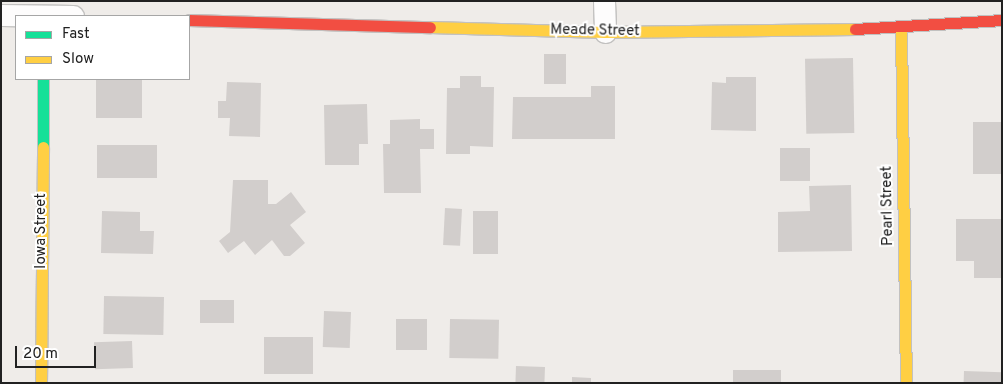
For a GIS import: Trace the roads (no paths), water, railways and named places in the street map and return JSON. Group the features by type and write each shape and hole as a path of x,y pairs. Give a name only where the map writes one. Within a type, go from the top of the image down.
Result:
{"street":[{"path":"604,1 605,32"},
{"path":"1,15 44,11 67,15"},
{"name":"Meade Street","path":"190,20 605,32 901,29 1002,20"},
{"name":"Pearl Street","path":"901,29 906,383"},
{"name":"Iowa Street","path":"41,383 43,80"}]}
